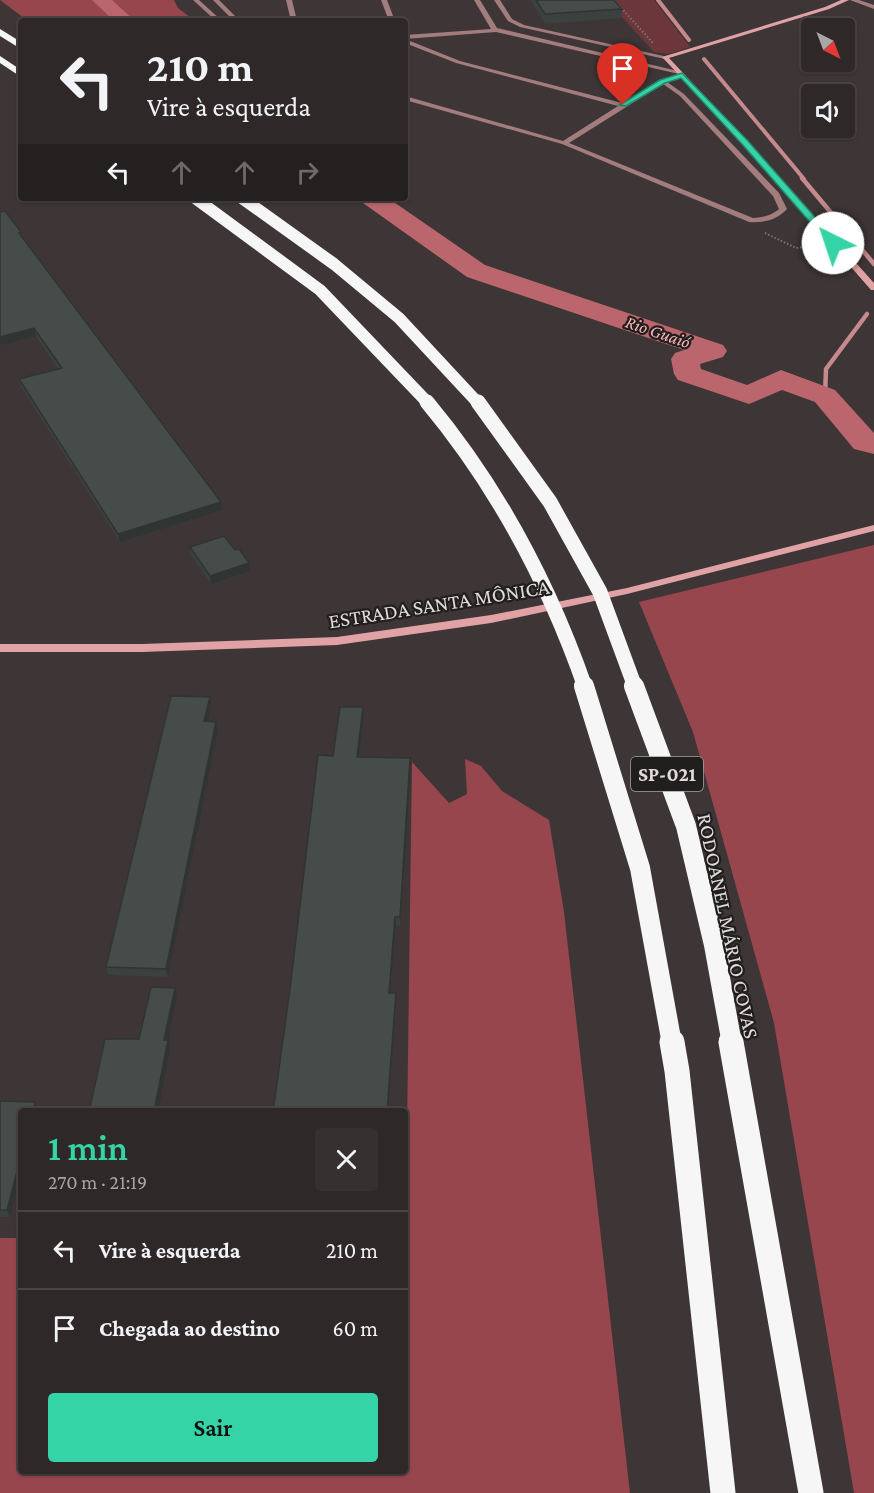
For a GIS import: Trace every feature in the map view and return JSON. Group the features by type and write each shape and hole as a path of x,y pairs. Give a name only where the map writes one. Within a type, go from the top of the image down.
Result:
{"highway":[{"path":"0,32 18,44"},
{"path":"0,58 18,72"},
{"name":"SP-021","path":"199,201 320,290 429,404 495,495 551,598 584,685 640,868 676,1071 723,1493"},
{"name":"RODOANEL MÁRIO COVAS","path":"246,201 334,264 399,318 473,396 550,502 600,592 686,826 714,945 811,1493"}],"street":[{"path":"195,0 216,18"},
{"path":"216,0 234,18"},
{"path":"289,0 293,18"},
{"path":"384,0 391,18"},
{"path":"477,0 495,30 681,74"},
{"path":"497,0 510,20 522,26 665,57 827,8 846,0"},
{"path":"853,0 874,7"},
{"path":"408,39 522,26"},
{"path":"408,40 458,62 623,105"},
{"path":"651,66 662,63 665,57"},
{"path":"665,57 874,288"},
{"path":"564,143 662,81 681,74"},
{"path":"408,99 564,143 752,220 770,219 779,214 783,209 783,204 776,195 682,95 662,81"},
{"name":"ESTRADA SANTA MÔNICA","path":"0,648 142,648 337,641 491,620 582,600 874,528"}],"path":[{"path":"614,0 665,57"}],"shaded area":[{"path":"0,0 174,0 178,8 191,18 24,18"},
{"path":"606,0 654,0 690,47 669,54 654,52"},
{"path":"874,545 874,1493 854,1493 774,1023 693,732 639,602"},
{"path":"465,759 481,766 502,791 549,820 564,912 630,1493 0,1493 0,1238 18,1238 18,1474 408,1474 407,1108 412,762 449,803 467,794"}],"building":[{"path":"536,0 614,0 622,9 545,14"},
{"path":"5,211 21,232 19,233 221,502 118,534 19,379 62,368 34,328 0,337 0,212"},
{"path":"224,536 235,550 239,549 249,563 210,576 190,547"},
{"path":"171,696 210,697 204,721 216,722 166,969 106,967"},
{"path":"340,707 363,707 357,757 410,758 400,917 395,917 389,993 396,993 387,1108 274,1108 318,755 333,756"},
{"path":"151,987 175,988 164,1040 168,1040 155,1108 90,1108 105,1039 139,1039"},
{"path":"0,1101 35,1102 34,1108 18,1108 18,1168 7,1210 0,1210"}],"waterway":[{"name":"Rio Guaió","path":"101,0 122,18"},
{"path":"658,0 689,40"},
{"path":"704,59 804,179"},
{"path":"802,178 874,264"},
{"name":"Rio Guaió","path":"376,201 476,271 713,351 685,359 688,374 749,395 781,379 825,396 865,442 874,445"},
{"path":"825,396 826,369 867,314"}],"route":[{"path":"623,105 662,81 682,76 745,142 833,243"}]}
